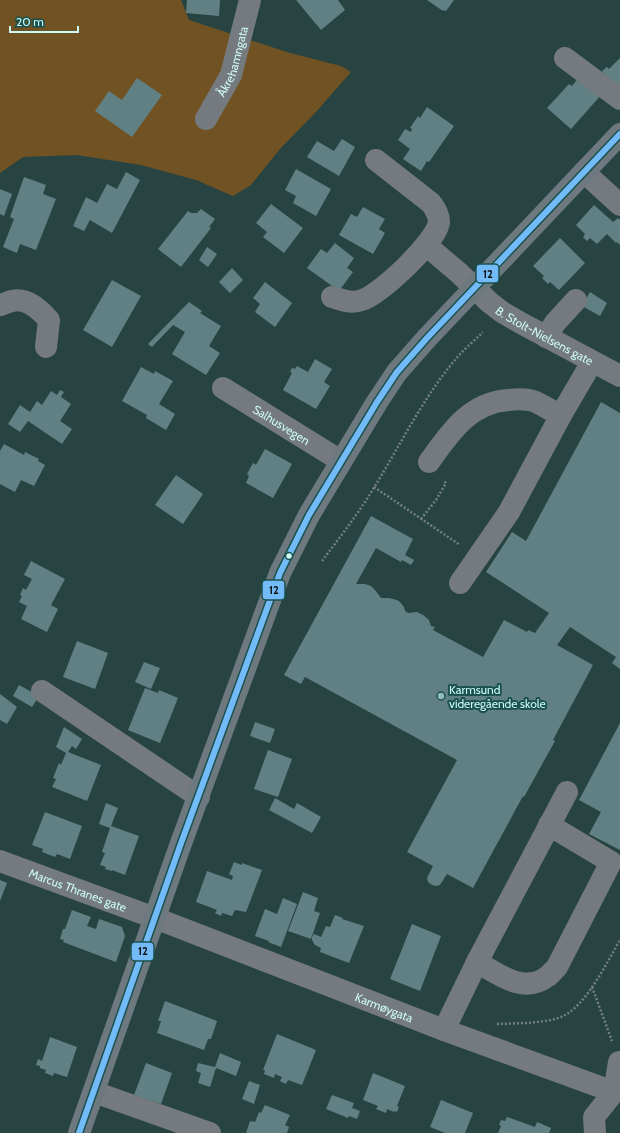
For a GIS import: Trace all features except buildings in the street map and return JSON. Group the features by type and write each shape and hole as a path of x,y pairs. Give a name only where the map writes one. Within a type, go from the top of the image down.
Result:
{"main road":[{"path":"80,1133 180,846 280,573 309,515 377,402 397,372 427,338 620,134"}],"street":[{"name":"Åkrehamngata","path":"206,119 231,75 250,0"},
{"path":"565,58 620,99"},
{"path":"332,297 352,303 364,300 379,292 392,281 426,245 435,233 439,222 437,212 431,203 376,160"},
{"path":"584,172 620,205"},
{"path":"426,245 475,288"},
{"name":"B. Stolt-Nielsens gate","path":"475,288 502,312 620,376"},
{"path":"0,306 13,300 24,301 41,310 49,320 46,347"},
{"path":"546,337 555,323 576,300"},
{"path":"460,583 509,512 560,415 592,362"},
{"name":"Salhusvegen","path":"223,388 341,461"},
{"path":"429,462 458,424 472,412 487,404 502,400 518,399 535,402 560,415"},
{"path":"42,691 199,797"},
{"path":"444,1030 477,962 567,792"},
{"path":"477,962 509,981 524,984 538,982 548,976 557,967 611,862 549,825"},
{"name":"Marcus Thranes gate","path":"0,861 155,918"},
{"name":"Karmøygata","path":"155,918 444,1030 614,1092"},
{"path":"595,1133 594,1117 614,1092 619,1062"},
{"path":"94,1092 210,1133"}],"path":[{"path":"322,561 374,487 438,383 461,353 483,332"},
{"path":"421,519 436,500 446,483 429,462"},
{"path":"374,487 478,557"},
{"path":"466,1038 474,1027 552,1020 570,1013 582,1001 592,987 620,940"},
{"path":"592,987 619,1062"}],"shaded area":[{"path":"0,0 181,0 189,20 290,53 341,66 351,72 315,113 279,150 251,185 233,196 196,180 141,165 76,155 23,157 0,173"}],"transit line":[{"name":"12","path":"79,1133 180,846 280,573 309,515 377,402 397,372 427,338 620,134"}],"place":[{"name":"Karmsund videregående skole","path":"441,696"}]}
